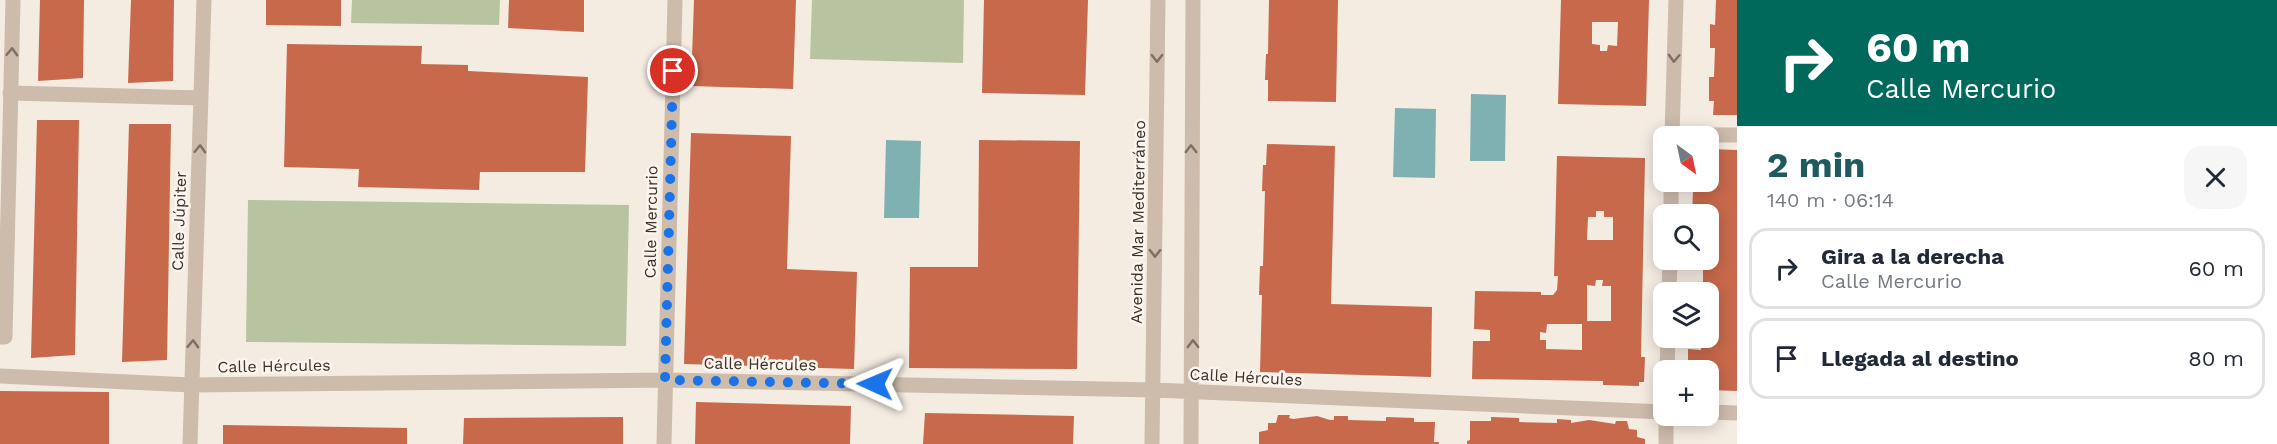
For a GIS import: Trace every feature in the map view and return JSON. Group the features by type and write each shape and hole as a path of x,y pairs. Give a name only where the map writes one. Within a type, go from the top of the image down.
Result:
{"street":[{"path":"0,336 5,337 13,0"},
{"name":"Calle Júpiter","path":"190,444 204,0"},
{"name":"Calle Mercurio","path":"664,444 675,0"},
{"name":"Avenida Mar Mediterráneo","path":"1152,444 1158,0"},
{"path":"1191,444 1193,0"},
{"path":"1672,126 1676,0"},
{"path":"10,93 201,98"},
{"path":"1719,135 1737,135"},
{"name":"Calle Hércules","path":"0,376 192,385 665,380 1154,390 1653,413"},
{"path":"1719,412 1737,412"},
{"path":"1665,426 1666,444"}],"green space":[{"path":"352,0 500,0 499,25 351,23"},
{"path":"812,0 964,0 963,63 810,59"},
{"path":"248,200 629,205 626,346 246,342"}],"water":[{"path":"1471,94 1506,95 1505,161 1470,161"},
{"path":"1395,108 1436,109 1435,178 1393,177"},
{"path":"886,140 921,141 919,218 884,218"}],"building":[{"path":"40,0 84,0 83,78 38,81"},
{"path":"131,0 174,0 173,81 128,83"},
{"path":"266,0 341,0 341,26 266,25"},
{"path":"509,0 584,0 584,32 508,28"},
{"path":"694,0 796,0 793,89 691,86"},
{"path":"984,0 1088,0 1085,95 982,93"},
{"path":"1269,0 1338,0 1336,102 1268,101 1268,80 1265,80"},
{"path":"1561,0 1649,0 1646,106 1558,104","holes":["1592,22 1618,22 1617,46 1608,45 1607,51 1600,51 1600,45 1592,44"]},
{"path":"1716,0 1737,0 1737,115 1713,115 1714,101 1709,101 1709,77 1714,77 1715,48 1710,48 1710,24 1715,25"},
{"path":"287,44 422,46 421,64 468,65 468,71 588,77 585,172 480,172 479,190 358,187 359,169 284,167"},
{"path":"37,120 79,120 75,355 31,358"},
{"path":"129,124 171,124 167,360 122,362"},
{"path":"691,133 791,136 787,269 857,272 854,369 684,364"},
{"path":"979,140 1080,141 1077,369 909,368 910,267 978,267"},
{"path":"1267,144 1335,146 1331,304 1432,307 1431,377 1260,372 1262,295 1259,295 1260,266 1263,266 1265,191 1262,191"},
{"path":"1719,149 1737,150 1737,391 1719,390 1719,360 1688,360 1688,349 1719,348 1719,282 1703,282 1703,270 1719,270 1719,204 1692,204 1693,192 1719,192"},
{"path":"1557,156 1645,158 1641,357 1645,357 1644,382 1639,382 1639,386 1603,385 1603,381 1472,379 1473,341 1490,341 1490,330 1474,329 1475,291 1541,292 1541,295 1553,295 1557,290 1558,276 1554,276","holes":["1596,211 1604,211 1604,217 1613,217 1613,240 1587,240 1588,217 1596,217","1596,280 1603,280 1602,286 1611,286 1611,321 1587,321 1587,285 1595,286","1547,324 1582,324 1582,350 1546,349 1546,340 1540,340 1540,332 1546,333"]},
{"path":"0,391 109,392 109,444 0,444"},
{"path":"696,402 851,406 850,444 695,444"},
{"path":"925,413 1074,416 1073,444 923,444"},
{"path":"1278,415 1290,415 1289,418 1293,419 1317,416 1330,420 1334,420 1334,416 1348,416 1348,420 1386,421 1386,417 1414,418 1414,422 1435,422 1434,442 1439,442 1439,444 1259,444 1259,432 1268,430 1268,423 1276,423"},
{"path":"623,417 623,444 463,444 464,418"},
{"path":"1491,417 1519,418 1519,422 1557,423 1557,419 1571,420 1571,423 1589,420 1615,424 1616,421 1627,421 1629,429 1637,430 1637,437 1645,439 1645,444 1467,444 1470,440 1470,421 1491,421"},
{"path":"223,425 407,428 407,444 223,444"}],"route":[{"path":"673,71 665,380 875,384"}]}
